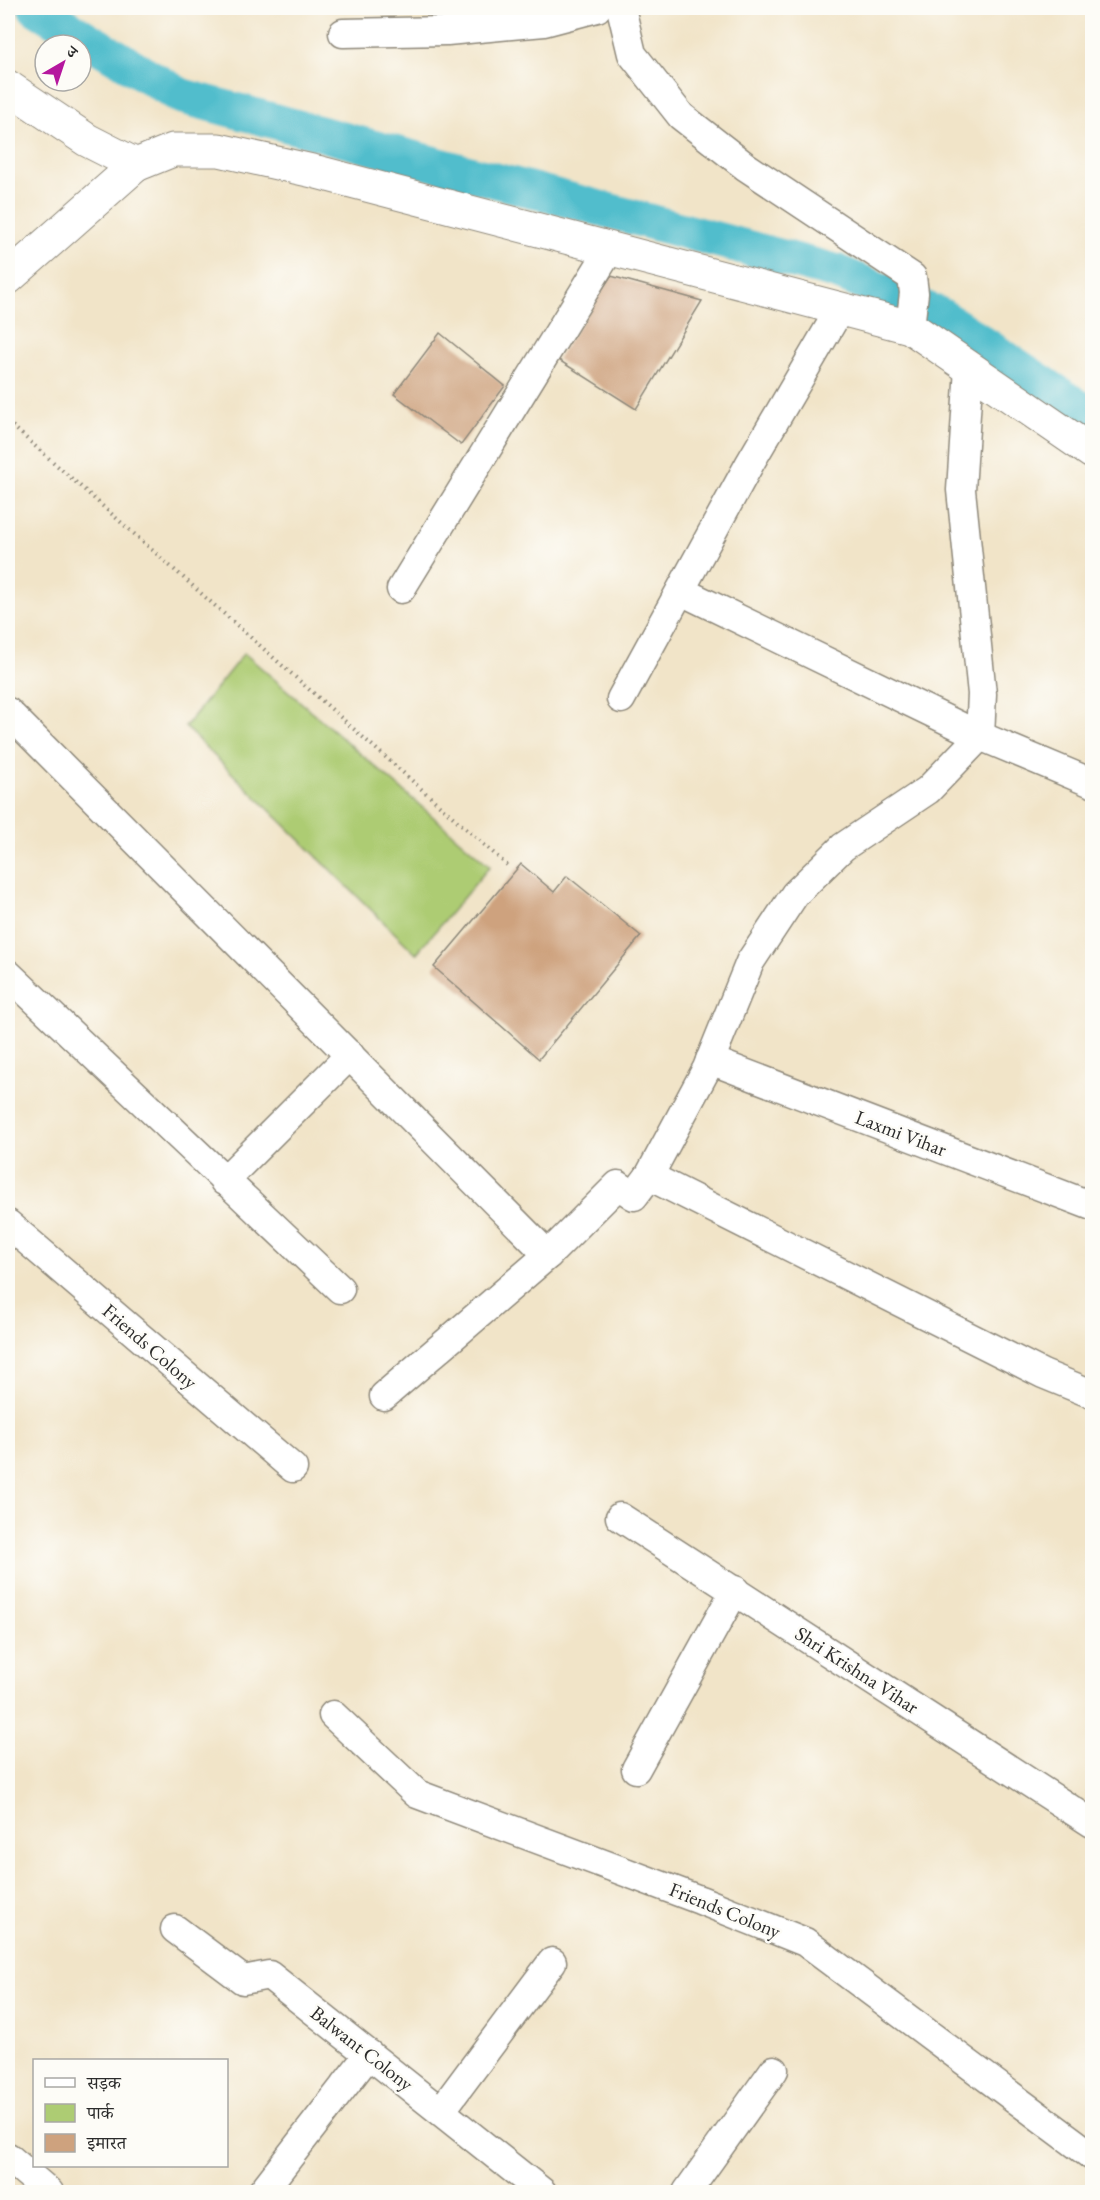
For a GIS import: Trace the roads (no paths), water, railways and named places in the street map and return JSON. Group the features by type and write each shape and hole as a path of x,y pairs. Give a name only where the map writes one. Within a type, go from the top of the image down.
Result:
{"main road":[{"path":"8,87 87,140 136,165"},
{"path":"8,278 136,165 173,150 219,150 840,309 912,309 969,368 1092,452"}],"street":[{"path":"343,33 447,31 544,22 597,8"},
{"path":"621,8 632,54 681,116 745,166 912,277 912,309"},
{"path":"401,588 610,249"},
{"path":"621,699 750,463 840,309"},
{"path":"384,1396 548,1255 618,1185 634,1196 649,1176 710,1060 750,962 795,894 843,847 928,790 980,735 982,694 961,490 969,368"},
{"path":"681,591 980,735 1092,783"},
{"path":"8,712 548,1255"},
{"path":"8,974 340,1289"},
{"path":"224,1181 350,1055"},
{"name":"Laxmi Vihar","path":"710,1060 1092,1206"},
{"path":"649,1176 1043,1374 1092,1394"},
{"name":"Friends Colony","path":"8,1224 293,1468"},
{"name":"Shri Krishna Vihar","path":"620,1517 1092,1823"},
{"path":"636,1769 735,1590"},
{"name":"Friends Colony","path":"333,1715 417,1794 700,1900 805,1942 1092,2156"},
{"name":"Balwant Colony","path":"175,1929 243,1980 269,1974 441,2111 528,2188"},
{"path":"441,2111 552,1962"},
{"path":"262,2193 369,2054"},
{"path":"687,2193 774,2070"},
{"path":"8,2157 49,2193"}],"waterway":[{"path":"36,8 181,96 837,272 940,315 1092,416"}]}
